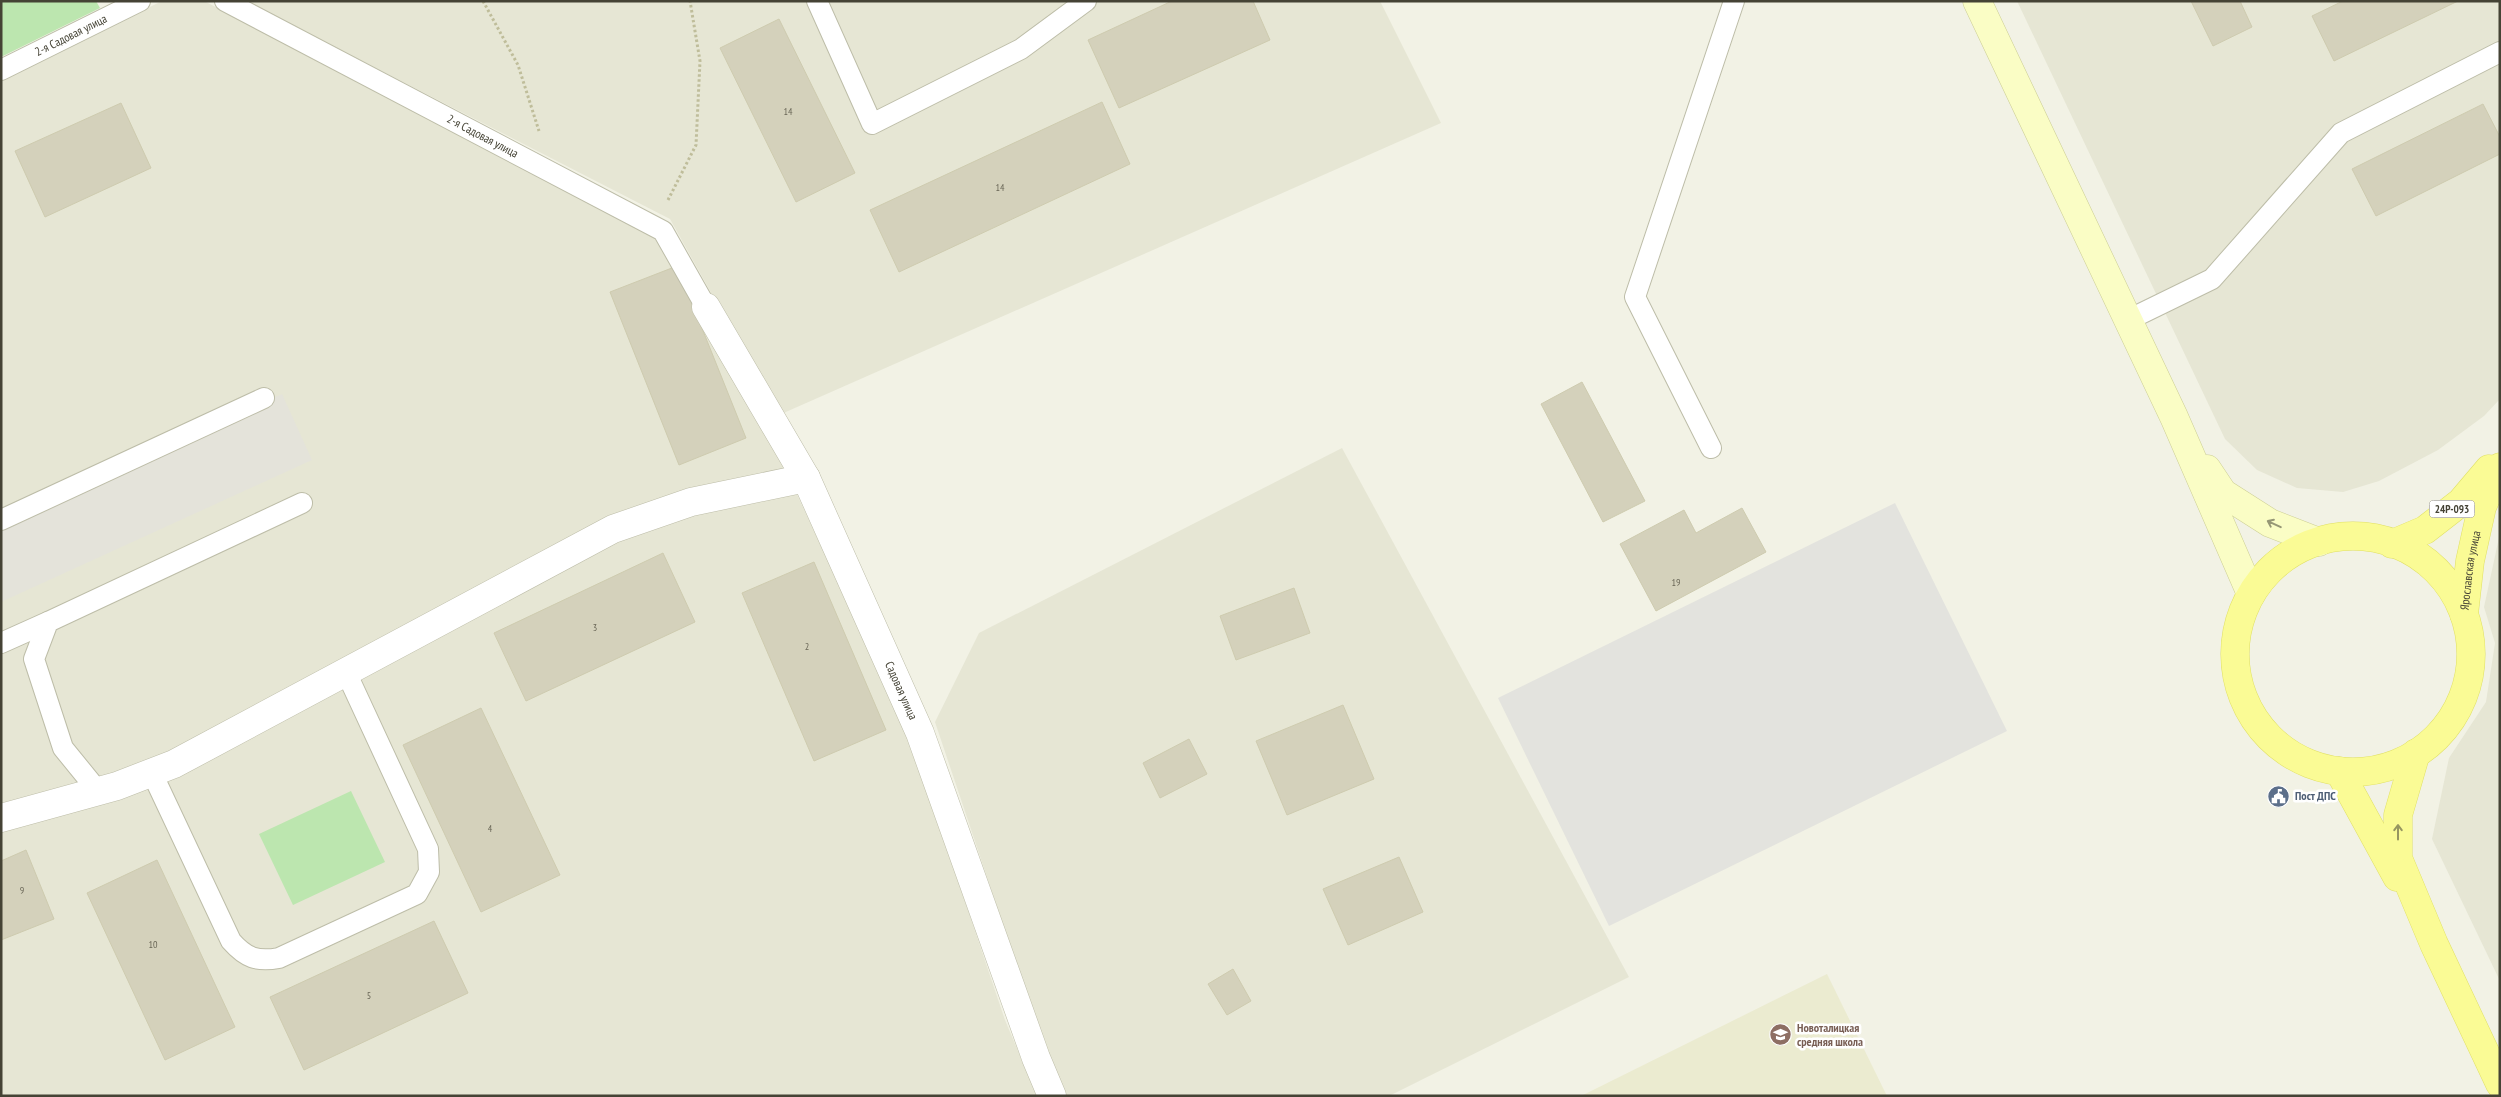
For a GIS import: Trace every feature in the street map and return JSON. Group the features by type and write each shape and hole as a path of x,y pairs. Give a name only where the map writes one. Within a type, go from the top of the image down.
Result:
{"main road":[{"path":"1977,1 2174,417 2251,594"},
{"path":"2174,417 2223,493 2270,523 2319,542"},
{"name":"24Р-093","path":"2392,544 2425,530 2461,502 2500,457"},
{"name":"Ярославская улица","path":"2463,618 2470,561 2482,507 2500,467"},
{"path":"2352,534 2392,544 2408,548 2451,586 2471,639 2465,696 2432,744 2416,753 2382,771 2324,771 2274,744 2241,697 2233,640 2254,586 2296,548 2352,534"},
{"path":"2416,753 2398,815 2398,858 2434,944 2500,1084"},
{"path":"2339,771 2434,944"}],"street":[{"name":"Садовая улица","path":"706,307 806,478 920,732 1036,1058 1052,1096"},
{"path":"1,818 98,791 152,773 195,754 613,529 691,502 806,478"}],"lane":[{"name":"2-я Садовая улица","path":"1,70 140,1"},
{"name":"2-я Садовая улица","path":"225,1 663,231 706,307"},
{"path":"817,1 872,124 1021,49 1086,1"},
{"path":"1711,448 1635,297 1734,1"},
{"path":"2128,320 2212,279 2341,133 2500,52"},
{"path":"1,520 264,398"},
{"path":"1,643 302,503"},
{"path":"48,622 34,659 63,748 98,791"},
{"path":"152,773 231,941 240,952 251,959 264,961 279,958 417,894 430,872 428,849 346,672"}],"path":[{"path":"483,1 518,65 552,173"},
{"path":"653,226 696,145 700,61 690,1"}],"shaded area":[{"path":"162,1 204,1 658,234 680,265 794,488 910,738 1005,1020 1037,1096 1,1096 1,81"},
{"path":"245,1 1380,1 1441,123 779,415 670,219"},
{"path":"2017,1 2500,1 2500,399 2484,416 2438,450 2379,481 2343,492 2297,488 2257,470 2225,439"},
{"path":"282,394 312,460 1,602 1,523"},
{"path":"1342,448 1629,977 1389,1096 1064,1096 1046,1053 935,722 979,633"},
{"path":"1895,503 2007,731 1609,926 1498,698"},
{"path":"2500,533 2500,981 2432,839 2449,758 2486,702 2495,643 2484,607"},
{"name":"Новоталицкая средняя школа","path":"1827,974 1887,1096 1581,1096"}],"green space":[{"path":"1,1 96,1 100,8 1,57"},
{"path":"351,791 385,862 293,905 259,834"}],"building":[{"path":"1172,1 1253,1 1270,40 1119,108 1088,40"},
{"path":"2191,1 2240,1 2252,27 2213,46"},
{"path":"2343,1 2458,1 2334,61 2312,16"},
{"path":"779,19 855,173 796,202 720,48"},
{"path":"1102,102 1130,164 899,272 870,210"},
{"path":"121,103 151,168 45,217 15,151"},
{"path":"2483,104 2500,137 2500,154 2376,216 2352,169"},
{"path":"677,266 746,438 679,465 610,292"},
{"path":"1582,382 1645,501 1603,522 1541,404"},
{"path":"1742,508 1766,552 1656,611 1620,544 1684,510 1696,533"},
{"path":"663,553 695,622 526,701 494,633"},
{"path":"814,562 886,730 814,761 742,593"},
{"path":"1294,588 1310,633 1236,660 1220,616"},
{"path":"1343,705 1374,779 1287,815 1256,741"},
{"path":"481,708 560,875 481,912 403,745"},
{"path":"1189,739 1207,774 1160,798 1143,763"},
{"path":"26,850 54,919 1,940 1,861"},
{"path":"1399,857 1423,912 1348,945 1323,889"},
{"path":"157,860 235,1027 165,1060 87,893"},
{"path":"434,921 468,993 304,1070 270,997"},
{"path":"1233,969 1251,1001 1227,1015 1208,984"}],"place":[{"name":"Пост ДПС","path":"2279,796"},
{"name":"Новоталицкая средняя школа","path":"1781,1035"}]}
